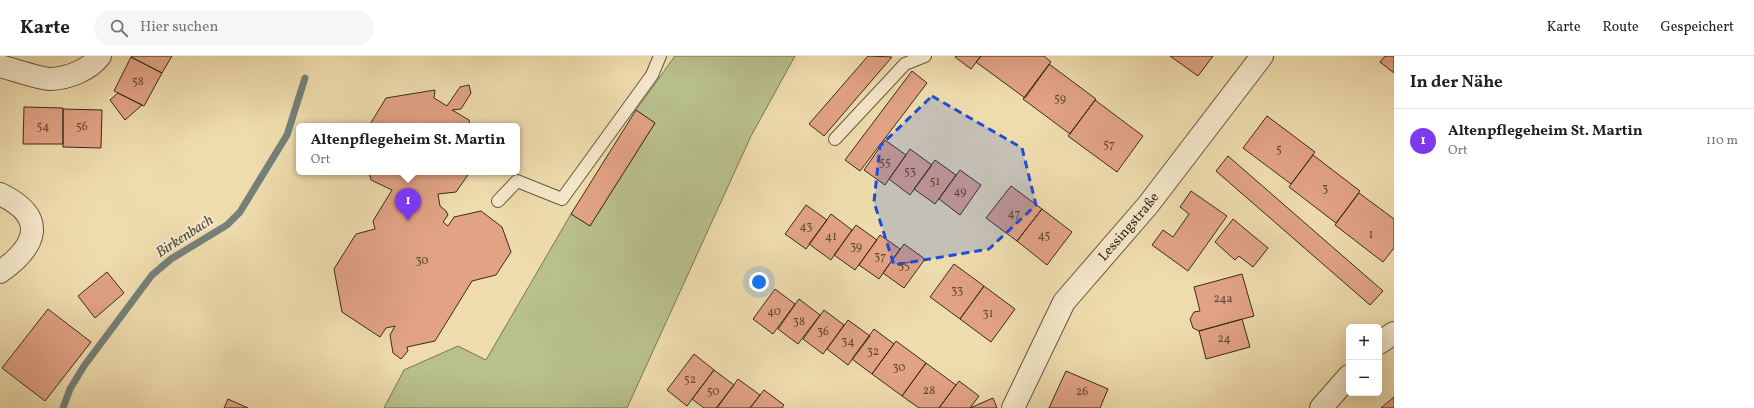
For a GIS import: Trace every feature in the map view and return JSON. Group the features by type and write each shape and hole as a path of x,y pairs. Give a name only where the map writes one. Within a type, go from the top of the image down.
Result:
{"street":[{"path":"0,66 50,79 74,74 93,64 100,56"},
{"name":"Lessingstraße","path":"1013,408 1064,302 1148,205 1262,56"},
{"path":"0,194 22,207 31,219 32,233 28,245 13,263 0,272"},
{"path":"1382,341 1394,333"},
{"path":"1321,408 1346,379"}],"lane":[{"path":"498,201 517,181 562,199 652,75 660,56"},
{"path":"835,139 905,64 925,56"}],"highlighted area":[{"path":"932,96 1022,148 1036,205 989,249 894,265 874,202 880,146"}],"green space":[{"path":"675,56 795,56 751,136 627,408 384,408 404,370 458,346 486,360 571,214 590,226 655,123 636,110"}],"building":[{"path":"172,56 162,73 131,57"},
{"path":"868,56 892,57 824,136 809,124"},
{"path":"981,56 971,69 955,57"},
{"path":"981,56 1044,56 1051,62 1025,98 976,62"},
{"path":"1170,56 1213,56 1198,76"},
{"path":"1385,56 1394,56 1394,73 1380,62"},
{"path":"131,57 162,73 144,106 114,91"},
{"path":"1049,64 1096,99 1070,134 1023,99"},
{"path":"912,71 927,83 860,171 845,160"},
{"path":"469,85 471,93 461,109 452,110 469,120 470,123 371,123 386,98 435,90 434,98 447,106 460,87"},
{"path":"118,93 142,105 125,120 110,100"},
{"path":"1095,100 1143,136 1117,172 1068,136"},
{"path":"24,107 63,108 63,144 23,144"},
{"path":"63,109 102,110 101,148 63,147"},
{"path":"636,110 655,123 590,226 571,214"},
{"path":"1267,116 1315,152 1291,184 1243,148"},
{"path":"885,140 906,155 885,185 864,170"},
{"path":"910,149 932,165 910,195 889,179"},
{"path":"1313,155 1360,191 1336,223 1289,187"},
{"path":"1228,156 1383,291 1370,305 1216,171"},
{"path":"935,160 956,175 935,204 914,189"},
{"path":"960,170 981,185 960,215 939,199"},
{"path":"370,175 468,175 456,192 438,194 440,206 448,215 443,222 448,226 454,217 481,211 502,227 511,252 496,275 472,281 435,341 407,347 408,351 401,359 393,353 390,335 395,326 386,328 380,337 342,312 334,269 356,234 375,229 373,221 392,190 371,180"},
{"path":"1011,186 1042,209 1017,241 986,218"},
{"path":"1191,191 1227,216 1188,271 1152,245 1163,230 1173,237 1189,214 1180,207"},
{"path":"1359,193 1394,219 1394,248 1383,262 1335,225"},
{"path":"806,205 827,220 806,249 785,234"},
{"path":"1042,209 1072,232 1047,265 1017,241"},
{"path":"831,214 852,230 831,260 809,244"},
{"path":"1233,219 1268,248 1253,267 1239,256 1235,260 1215,242"},
{"path":"856,225 877,240 855,270 834,255"},
{"path":"880,235 900,249 879,279 859,265"},
{"path":"904,244 925,259 904,288 883,273"},
{"path":"954,264 984,286 960,319 930,297"},
{"path":"107,272 124,293 95,318 78,296"},
{"path":"1242,274 1254,316 1199,331 1193,328 1190,319 1194,312 1200,311 1194,287"},
{"path":"984,286 1015,309 991,342 960,319"},
{"path":"775,289 795,304 773,334 753,319"},
{"path":"799,299 820,315 798,344 778,329"},
{"path":"48,309 91,342 45,401 2,368"},
{"path":"824,310 844,325 823,354 803,339"},
{"path":"1242,319 1250,347 1206,359 1199,331"},
{"path":"848,320 870,336 848,365 827,349"},
{"path":"874,329 894,344 872,374 852,359"},
{"path":"896,341 926,363 902,396 872,374"},
{"path":"694,354 714,370 687,406 667,390"},
{"path":"926,363 956,385 939,408 919,408 902,396"},
{"path":"714,370 734,385 716,408 704,408 692,399"},
{"path":"1066,371 1108,389 1100,408 1049,408"},
{"path":"738,379 760,395 750,408 717,408"},
{"path":"959,381 979,396 970,408 939,408"},
{"path":"764,390 784,405 782,408 750,408"},
{"path":"1394,397 1394,408 1381,408"},
{"path":"993,398 997,408 970,408"},
{"path":"228,399 248,408 224,408"}],"waterway":[{"name":"Birkenbach","path":"63,408 70,389 84,366 152,275 171,259 227,225 240,212 287,135 305,78"}],"place":[{"name":"Altenpflegeheim St. Martin","path":"408,221"}]}
